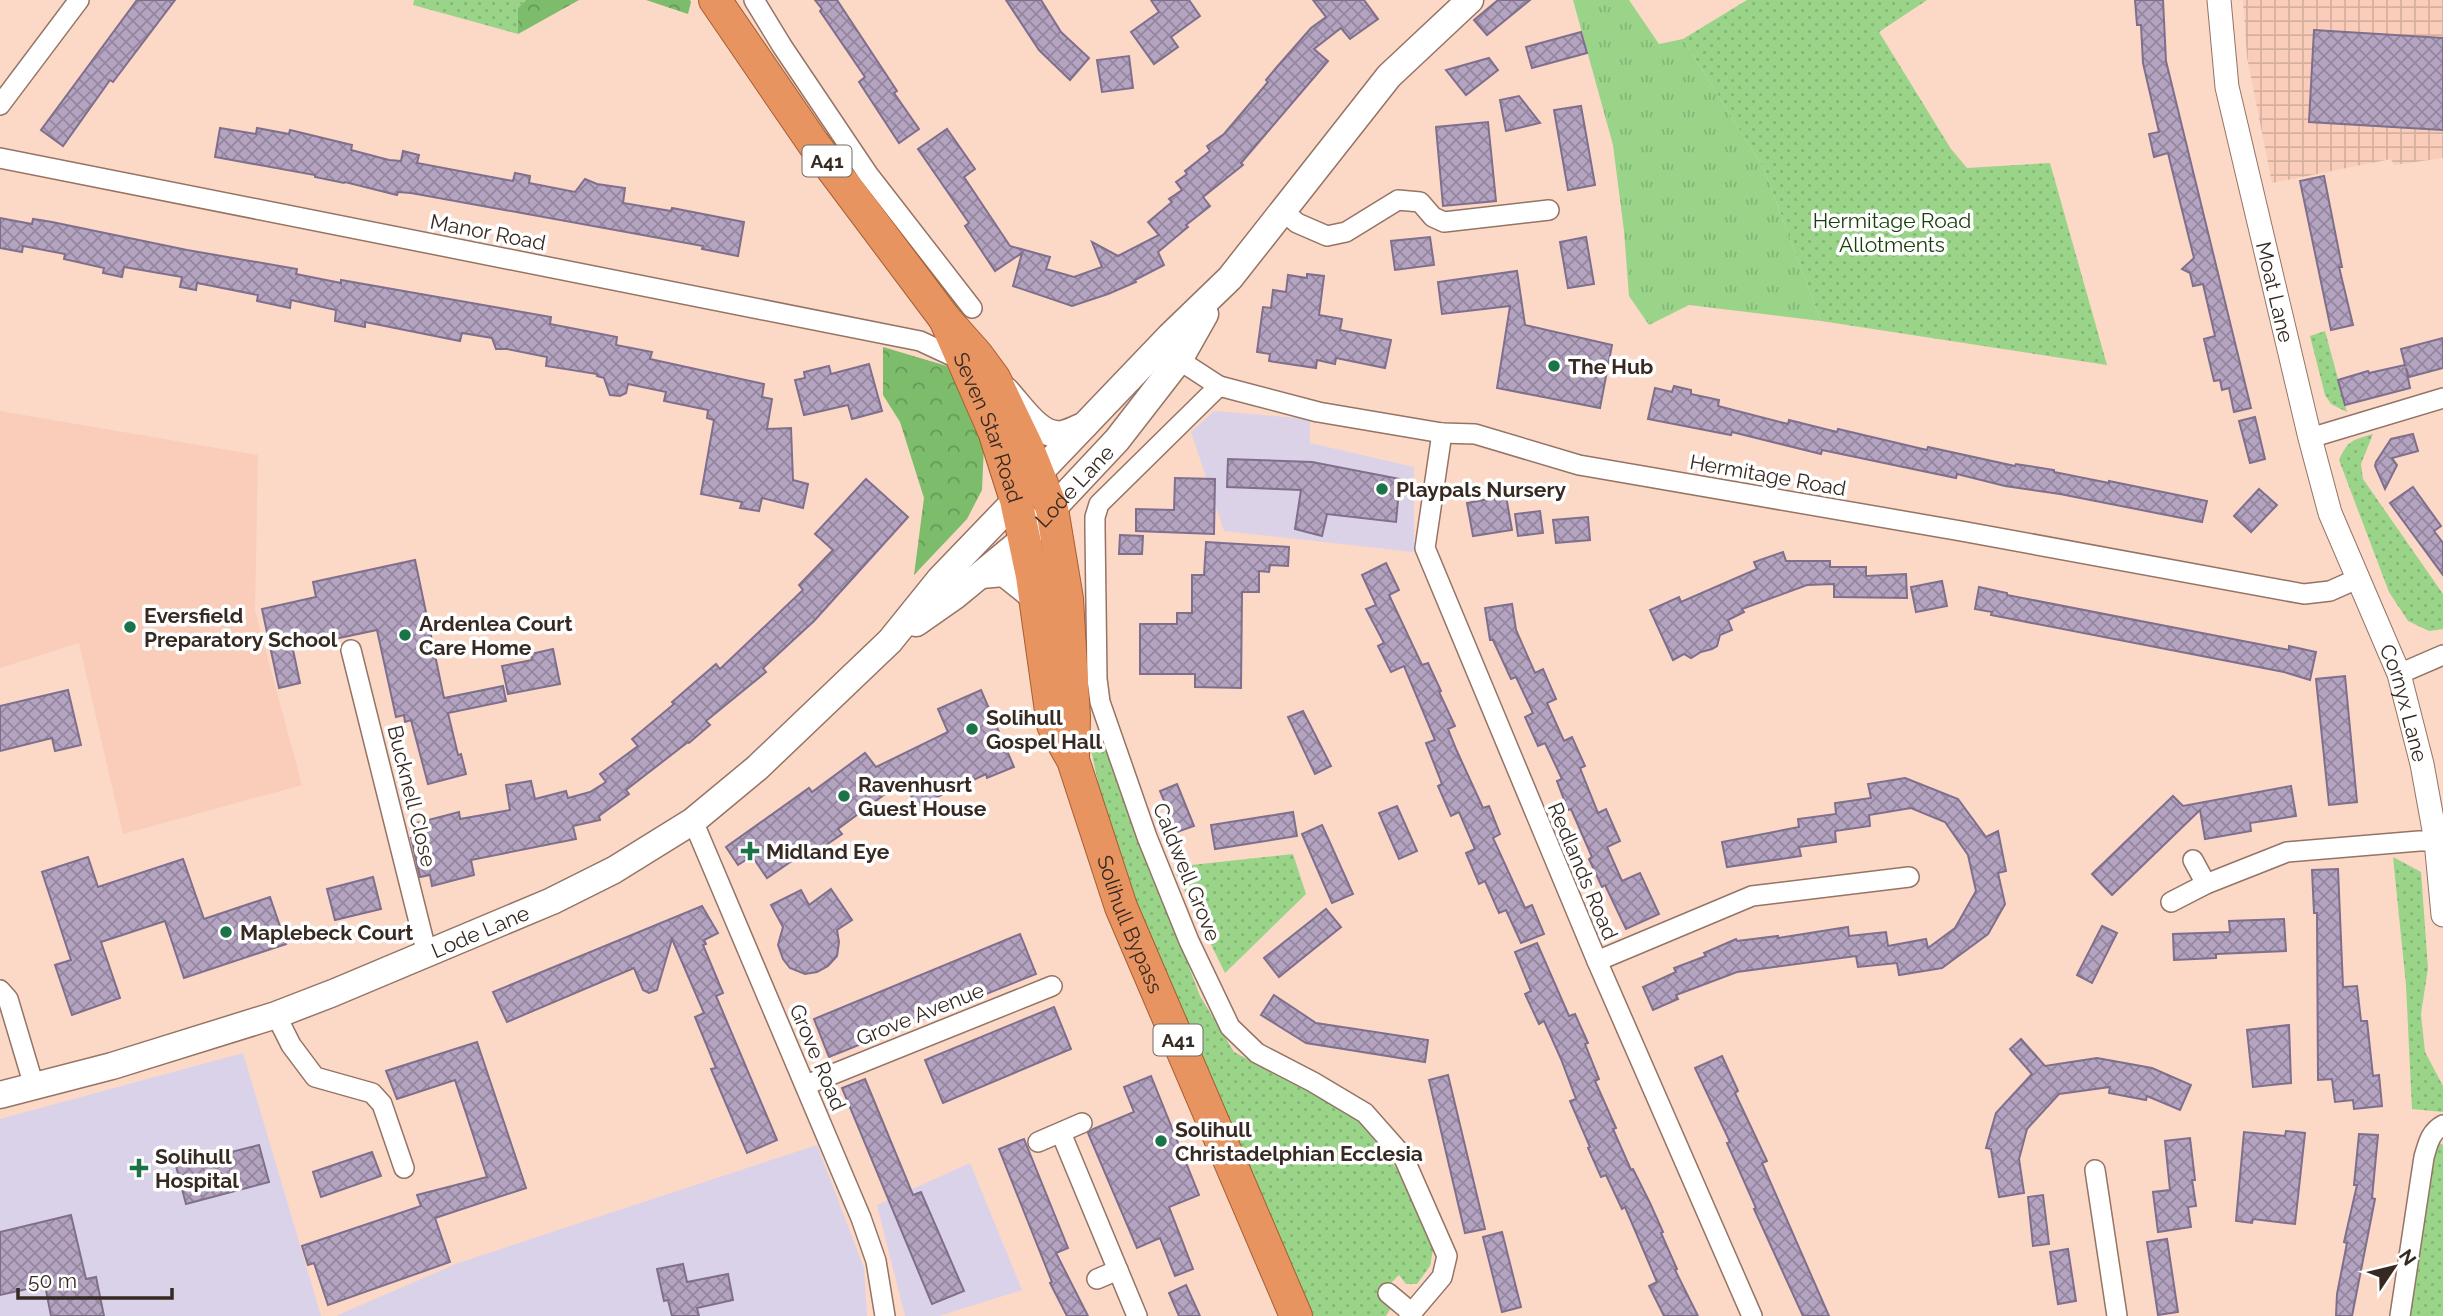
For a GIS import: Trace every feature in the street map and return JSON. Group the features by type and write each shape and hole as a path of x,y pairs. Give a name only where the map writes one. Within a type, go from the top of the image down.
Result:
{"highway":[{"name":"Seven Star Road","path":"715,0 813,143 958,313 977,355 994,378 1039,472 1052,509"},
{"name":"Seven Star Road","path":"958,313 963,361 994,431 1025,538"},
{"name":"Solihull Bypass","path":"1052,509 1069,618 1074,717 1073,760"},
{"name":"Solihull Bypass","path":"1025,538 1054,725 1073,760 1121,907 1296,1316"}],"main road":[{"name":"Lode Lane","path":"0,1095 76,1077 276,1015 552,901 614,870 693,821 757,768 890,641 940,579 1016,500 1039,472 1217,291 1389,76 1470,0"},
{"name":"Lode Lane","path":"890,641 956,595 1025,538 1117,440 1180,360 1217,291"},
{"path":"994,378 1047,432 1060,435 1085,425"},
{"path":"981,575 1004,573 1034,597"}],"street":[{"path":"0,105 79,0"},
{"name":"Seven Star Road","path":"754,0 958,313"},
{"name":"Moat Lane","path":"2219,0 2227,87 2310,438 2330,513 2357,579"},
{"name":"Manor Road","path":"0,158 920,341 963,361"},
{"path":"1282,210 1297,223 1327,236 1346,232 1398,200 1420,202 1433,217 1444,222 1549,210"},
{"name":"Hermitage Road","path":"1180,360 1219,386 1318,412 1442,433 1475,434 1579,465 2304,594 2330,591 2357,579"},
{"name":"Caldwell Grove","path":"1219,386 1099,504 1095,529 1097,679 1100,702 1147,837 1189,941 1230,1027 1257,1053 1365,1113 1403,1156 1447,1256 1442,1277 1410,1315 1388,1293"},
{"path":"2310,438 2443,398"},
{"name":"Redlands Road","path":"1442,433 1425,548 1597,961 1752,1316"},
{"name":"Cornyx Lane","path":"2357,579 2399,674 2422,764 2436,841 2443,915"},
{"name":"Bucknell Close","path":"351,650 427,954"},
{"path":"2399,674 2443,655"},
{"name":"Grove Road","path":"693,821 806,1084 876,1261 885,1316"},
{"path":"2171,902 2206,884 2287,852 2436,841"},
{"path":"2193,860 2206,884"},
{"path":"1597,961 1752,896 1909,877"},
{"name":"Grove Avenue","path":"806,1084 1052,986"},
{"path":"0,990 8,999 34,1086"},
{"path":"276,1015 291,1045 316,1077 372,1093 382,1104 404,1168"},
{"path":"1038,1142 1082,1123"},
{"path":"2400,1316 2424,1157 2430,1138 2435,1130 2443,1125"},
{"path":"1061,1133 1137,1316"},
{"path":"2095,1170 2117,1316"},
{"path":"1097,1279 1118,1270"}],"shaded area":[{"path":"2243,0 2443,0 2443,158 2394,165 2391,159 2272,183 2247,57"},
{"name":"Eversfield Preparatory School","path":"0,411 258,455 255,611 302,785 123,834 79,643 0,668"},
{"path":"1214,411 1310,419 1310,443 1414,467 1414,552 1224,531 1191,432"},
{"name":"Solihull Hospital","path":"243,1053 321,1316 0,1316 0,1119"},
{"path":"817,1145 864,1268 867,1316 336,1316 458,1263"},
{"path":"970,1163 1022,1290 939,1316 905,1316 877,1205"}],"green space":[{"path":"414,0 526,0 518,8 518,34 413,5"},
{"path":"526,0 579,0 518,34 518,8"},
{"path":"646,0 690,0 691,2 688,14"},
{"path":"1573,0 1629,0 1659,44 1683,39 1764,169 1821,321 1689,305 1649,325 1629,296 1613,145"},
{"name":"Hermitage Road Allotments","path":"1747,0 1927,0 1879,32 1951,149 1967,168 2050,163 2107,365 1821,321 1764,169 1683,39"},
{"path":"2325,331 2347,412 2331,404 2325,395 2310,336"},
{"path":"883,347 947,366 970,410 984,445 982,490 967,519 914,575 924,498 900,422 883,395"},
{"path":"2373,434 2361,464 2363,479 2443,594 2443,629 2429,631 2408,621 2389,592 2339,460 2345,448 2352,442"},
{"path":"1087,731 1100,733 1200,996 1234,1052 1357,1117 1407,1182 1434,1245 1430,1266 1417,1284 1406,1284 1399,1275 1379,1295 1391,1308 1386,1316 1311,1316 1112,848"},
{"path":"1293,854 1306,894 1225,973 1173,867"},
{"path":"2393,857 2421,872 2428,968 2421,1014 2425,1052 2443,1086 2443,1112 2412,1109 2406,985"},
{"path":"2436,1145 2443,1145 2443,1316 2407,1316 2424,1203"}],"building":[{"path":"137,0 175,0 113,82 110,80 63,146 41,130"},
{"path":"815,0 837,0 897,91 894,93 919,129 899,143 859,82 865,77"},
{"path":"1006,0 1041,0 1061,32 1089,58 1070,80 1039,50"},
{"path":"1151,0 1189,0 1200,16 1171,37 1178,47 1154,64 1131,32 1159,12"},
{"path":"1313,0 1364,0 1378,19 1350,39 1341,28 1314,49 1328,61 1241,163 1243,165 1203,197 1210,206 1158,252 1164,265 1135,280 1136,282 1108,294 1072,306 1013,286 1022,253 995,271 965,226 969,223 918,149 947,129 975,169 964,177 1010,246 1050,257 1046,269 1074,277 1102,267 1092,242 1118,256 1159,235 1148,222 1172,202 1169,199 1182,190 1176,182 1210,151 1207,146 1224,134 1268,82 1266,80 1276,68 1311,28 1326,17"},
{"path":"1498,0 1530,0 1487,35 1474,20"},
{"path":"2135,0 2163,0 2166,61 2251,408 2234,412 2229,388 2222,390 2220,380 2214,381 2204,339 2215,336 2203,284 2193,286 2190,273 2182,269 2194,258 2168,153 2154,157 2149,134 2159,132 2143,63 2141,25 2137,25"},
{"path":"2314,30 2443,38 2443,130 2309,122"},
{"path":"1581,32 1587,53 1532,68 1526,47"},
{"path":"1129,56 1133,88 1102,92 1097,60"},
{"path":"1489,58 1498,70 1466,95 1446,70"},
{"path":"1519,96 1540,123 1506,131 1500,100"},
{"path":"1581,106 1595,185 1568,190 1554,110"},
{"path":"1488,122 1496,201 1443,206 1436,127"},
{"path":"220,128 256,134 257,128 289,134 290,130 352,145 351,150 389,160 401,161 403,151 419,155 417,163 513,181 515,173 530,176 529,183 575,192 585,179 597,184 625,188 623,203 671,211 672,208 744,222 738,256 702,249 703,246 411,193 398,192 397,195 315,175 215,157"},
{"path":"2324,176 2342,267 2339,267 2353,325 2331,330 2300,181"},
{"path":"0,218 32,224 33,219 52,222 297,269 296,274 341,283 341,280 551,317 550,324 617,337 616,345 652,352 650,359 764,384 762,397 772,399 767,429 791,428 793,480 808,484 803,508 762,498 759,511 740,508 742,502 701,494 714,420 707,418 708,410 664,401 666,392 628,384 626,393 620,396 610,395 604,378 597,374 546,366 547,357 496,349 492,338 462,333 460,341 365,322 365,327 335,321 336,310 291,300 290,308 257,301 258,295 197,283 196,290 180,287 182,277 124,267 122,277 103,273 104,268 64,259 65,254 23,246 22,252 0,248"},
{"path":"1430,237 1434,265 1395,270 1391,241"},
{"path":"1586,237 1594,284 1568,288 1560,242"},
{"name":"The Hub","path":"1517,271 1525,325 1612,345 1600,408 1497,388 1510,306 1442,314 1438,282"},
{"path":"1307,274 1324,276 1319,315 1342,319 1340,330 1391,340 1385,368 1336,358 1335,364 1317,360 1316,368 1269,361 1270,354 1257,352 1263,307 1271,308 1273,290 1286,292 1288,275 1307,278"},
{"path":"2443,338 2443,368 2409,377 2406,368 2410,388 2345,405 2338,380 2368,371 2369,373 2405,365 2401,349"},
{"path":"869,364 882,411 852,419 848,405 804,415 795,380 805,378 804,372 829,366 831,374"},
{"path":"1674,386 1691,390 1691,394 1719,400 1718,406 1788,424 1789,420 1837,432 1838,429 1927,450 1928,447 2015,466 2054,470 2207,501 2202,522 2005,486 1957,474 1956,478 1822,450 1821,454 1732,432 1731,435 1648,419 1655,388 1672,392"},
{"path":"2255,417 2265,459 2250,463 2239,421"},
{"path":"2413,434 2418,451 2392,458 2397,465 2385,489 2375,466 2376,462 2391,439"},
{"path":"1228,459 1312,462 1400,479 1396,522 1327,514 1322,536 1295,529 1301,490 1227,487"},
{"path":"1175,478 1215,479 1214,534 1136,531 1136,509 1174,510"},
{"path":"866,479 908,517 814,621 763,668 766,672 706,721 710,725 626,790 629,794 599,816 600,820 573,826 576,839 471,860 474,875 432,886 430,875 420,877 411,838 421,836 417,823 459,812 460,819 510,810 506,785 531,781 535,799 566,791 568,798 590,792 606,782 600,774 638,746 632,739 716,664 720,669 803,590 799,585 833,550 815,534"},
{"path":"2413,487 2441,526 2434,531 2443,543 2443,575 2390,503"},
{"path":"2259,489 2277,505 2251,532 2234,516"},
{"path":"1506,496 1512,530 1473,536 1467,503"},
{"path":"1540,511 1543,533 1518,536 1515,514"},
{"path":"1588,517 1590,540 1556,543 1553,520"},
{"path":"1120,535 1143,536 1142,554 1119,554"},
{"path":"1206,542 1289,547 1288,566 1270,565 1269,572 1259,571 1259,592 1242,592 1241,688 1195,687 1195,674 1140,674 1140,624 1177,624 1177,613 1192,613 1192,575 1204,575"},
{"path":"1783,552 1786,561 1830,561 1830,567 1866,567 1866,576 1906,574 1907,598 1834,597 1834,584 1807,585 1742,609 1744,612 1728,620 1732,630 1720,635 1717,646 1691,658 1684,654 1673,660 1650,610 1679,597 1681,602 1757,569 1754,562"},
{"name":"Ardenlea Court Care Home","path":"415,560 444,698 503,686 506,701 448,713 458,755 461,754 466,774 428,784 411,720 405,722 404,715 396,717 377,630 292,645 300,683 279,688 262,609 316,597 313,582"},
{"path":"1386,563 1399,590 1389,595 1422,665 1428,663 1441,691 1439,692 1455,726 1448,729 1456,749 1483,808 1489,806 1500,834 1493,838 1525,908 1532,905 1544,934 1521,943 1506,910 1499,913 1485,881 1479,884 1466,853 1475,849 1459,812 1451,816 1438,786 1442,784 1426,743 1435,740 1404,666 1391,672 1378,646 1384,643 1366,609 1376,605 1362,575"},
{"path":"1942,581 1947,606 1916,612 1911,587"},
{"path":"1979,587 2007,595 2289,650 2289,646 2316,652 2310,680 2284,672 1991,615 1992,612 1975,609"},
{"path":"1512,604 1516,630 1535,673 1543,669 1556,699 1547,703 1564,741 1572,737 1585,766 1580,768 1598,813 1606,809 1620,841 1607,847 1622,881 1640,873 1659,914 1626,929 1589,859 1592,857 1571,809 1568,810 1557,781 1562,779 1545,743 1538,746 1525,717 1533,713 1516,677 1511,679 1493,640 1490,640 1485,608"},
{"path":"553,649 560,684 508,694 502,666 532,660 531,654"},
{"path":"2345,676 2357,802 2329,805 2316,679"},
{"path":"68,690 81,745 55,751 52,738 0,751 0,706"},
{"path":"981,690 1014,767 987,778 986,774 916,807 904,780 838,829 842,834 816,852 812,847 767,878 752,856 738,865 726,847 809,788 812,792 865,753 876,767 948,732 938,709"},
{"path":"1303,711 1331,766 1315,774 1288,717"},
{"path":"1905,778 1958,799 1986,837 1998,831 2006,871 1998,873 2005,904 1988,934 1942,968 1899,975 1897,963 1858,967 1856,956 1737,972 1676,995 1678,999 1653,1010 1643,987 1676,972 1674,968 1706,956 1704,953 1736,939 1778,938 1848,927 1849,936 1886,932 1888,946 1926,939 1928,948 1955,928 1976,891 1968,855 1945,822 1911,808 1869,815 1870,826 1835,831 1836,842 1799,847 1801,856 1727,867 1722,842 1799,827 1798,819 1836,814 1835,803 1871,798 1868,784"},
{"path":"1177,784 1194,826 1177,832 1160,791"},
{"path":"2291,786 2296,816 2250,823 2251,831 2205,839 2200,810 2112,895 2092,874 2173,796 2183,806"},
{"path":"1397,806 1417,851 1399,859 1379,813"},
{"path":"1293,812 1297,836 1215,849 1211,825"},
{"path":"1322,825 1353,894 1332,903 1302,834"},
{"name":"Maplebeck Court","path":"88,857 98,887 183,859 204,919 270,897 286,944 184,978 165,921 101,942 120,998 72,1015 55,965 71,960 42,872"},
{"path":"2338,869 2343,987 2357,986 2361,1021 2367,1021 2373,1076 2379,1075 2382,1106 2354,1109 2353,1100 2335,1102 2332,1079 2318,1080 2317,913 2314,913 2312,870"},
{"path":"373,877 381,909 335,920 327,889"},
{"path":"831,889 852,920 837,930 837,956 828,966 817,972 805,974 790,968 778,945 783,927 771,905 801,890 809,905"},
{"path":"702,906 718,933 704,940 706,944 703,945 723,993 716,996 777,1140 747,1153 711,1069 716,1068 695,1017 704,1013 672,939 657,990 649,993 643,990 634,968 507,1022 493,992"},
{"path":"1326,909 1341,927 1279,977 1264,958"},
{"path":"2284,919 2286,951 2216,954 2216,958 2174,960 2173,934 2230,932 2229,921"},
{"path":"2102,926 2117,933 2092,983 2077,975"},
{"path":"1020,934 1036,974 829,1057 814,1019"},
{"path":"1537,943 1569,1016 1575,1014 1588,1043 1585,1044 1599,1079 1595,1081 1616,1128 1613,1129 1631,1170 1633,1169 1650,1203 1677,1269 1675,1270 1698,1316 1664,1316 1649,1286 1657,1282 1625,1207 1622,1209 1606,1175 1601,1177 1588,1148 1590,1147 1570,1101 1576,1099 1561,1059 1544,1021 1539,1024 1525,994 1531,991 1515,952"},
{"path":"1274,995 1316,1023 1428,1040 1425,1062 1306,1043 1261,1015"},
{"path":"1054,1007 1071,1049 943,1103 925,1060"},
{"path":"2289,1025 2291,1083 2253,1087 2247,1030"},
{"path":"2021,1039 2045,1066 2097,1058 2152,1068 2191,1085 2180,1110 2147,1096 2146,1100 2109,1093 2110,1087 2059,1094 2027,1129 2019,1159 2024,1193 1999,1197 1991,1149 1986,1148 1996,1113 2032,1074 2010,1049"},
{"path":"477,1042 526,1188 435,1218 450,1262 328,1305 314,1263 308,1265 302,1246 421,1206 417,1195 487,1177 455,1080 397,1099 386,1071"},
{"path":"1722,1056 1738,1091 1735,1093 1767,1161 1762,1163 1829,1316 1803,1316 1754,1209 1756,1208 1727,1143 1730,1142 1695,1068"},
{"path":"1448,1075 1485,1229 1465,1233 1429,1080"},
{"path":"1151,1076 1199,1195 1169,1207 1193,1269 1175,1276 1160,1238 1137,1248 1088,1133 1134,1112 1124,1087"},
{"path":"865,1079 913,1195 921,1192 964,1291 932,1304 842,1088"},
{"path":"2286,1131 2305,1133 2295,1224 2253,1219 2252,1223 2236,1221 2244,1132 2285,1136"},
{"path":"2359,1134 2378,1135 2372,1198 2375,1199 2352,1316 2336,1316 2337,1294 2347,1243 2344,1242 2357,1185 2354,1185"},
{"path":"2190,1138 2196,1206 2188,1207 2191,1227 2158,1232 2153,1192 2170,1190 2165,1141"},
{"path":"1024,1139 1068,1248 1056,1253 1088,1316 1067,1316 1050,1283 1052,1282 999,1149"},
{"path":"259,1145 269,1182 186,1204 176,1166"},
{"path":"372,1152 381,1176 321,1197 313,1172"},
{"path":"2043,1195 2049,1244 2033,1246 2028,1197"},
{"path":"71,1215 86,1279 96,1277 104,1316 51,1316 45,1285 0,1295 0,1232"},
{"path":"1502,1232 1521,1307 1502,1312 1483,1237"},
{"path":"2167,1239 2178,1312 2158,1315 2147,1242"},
{"path":"2068,1249 2076,1301 2058,1304 2050,1252"},
{"path":"683,1264 687,1282 728,1274 733,1300 697,1308 699,1316 672,1316 668,1300 664,1301 657,1269"},
{"path":"1186,1285 1200,1316 1179,1316 1169,1293"}],"place":[{"name":"The Hub","path":"1554,366"},
{"name":"Playpals Nursery","path":"1382,489"},
{"name":"Eversfield Preparatory School","path":"130,627"},
{"name":"Ardenlea Court Care Home","path":"405,635"},
{"name":"Solihull Gospel Hall","path":"972,729"},
{"name":"Ravenhusrt Guest House","path":"844,796"},
{"name":"Midland Eye","path":"750,851"},
{"name":"Maplebeck Court","path":"226,932"},
{"name":"Solihull Christadelphian Ecclesia","path":"1161,1141"},
{"name":"Solihull Hospital","path":"139,1168"}]}
